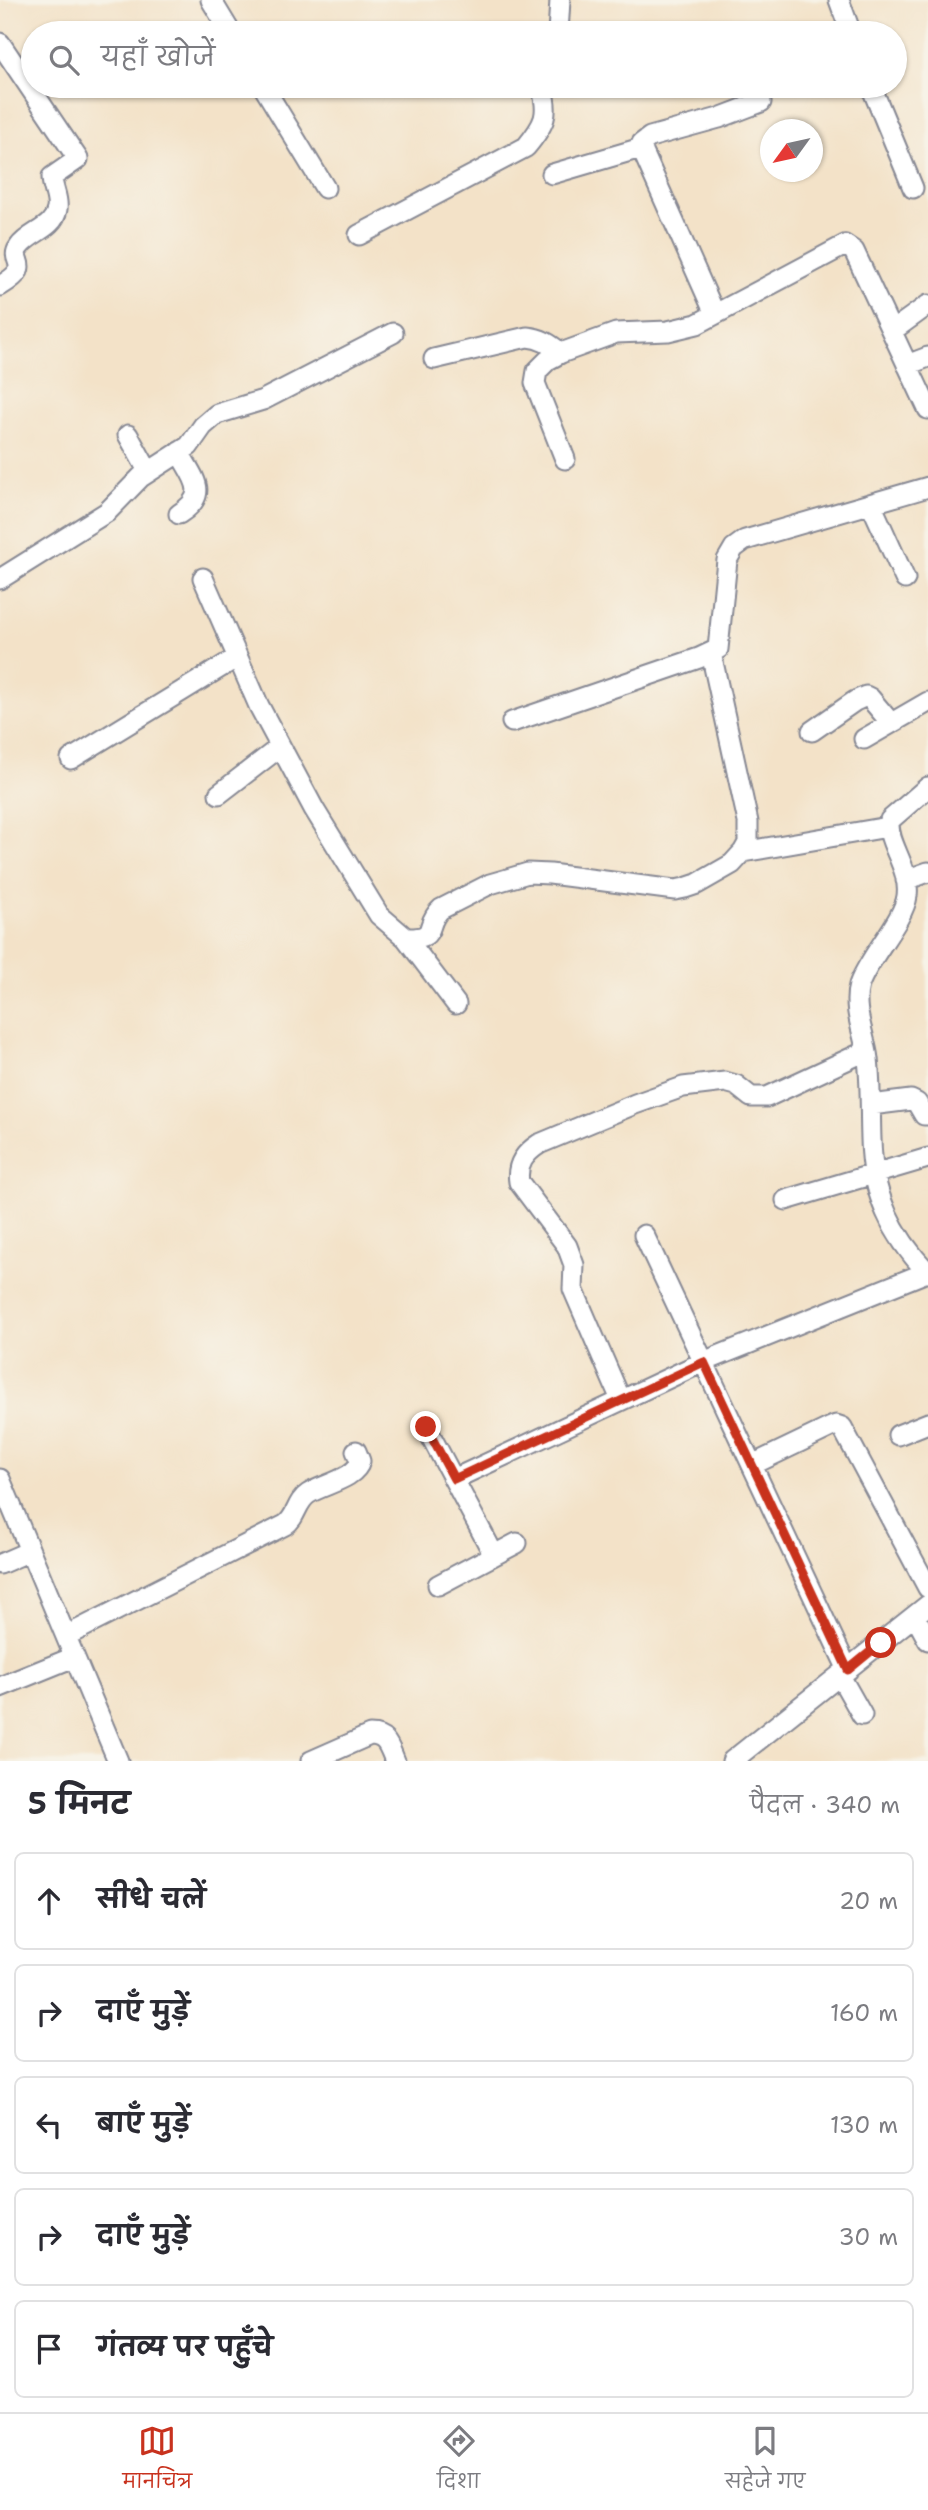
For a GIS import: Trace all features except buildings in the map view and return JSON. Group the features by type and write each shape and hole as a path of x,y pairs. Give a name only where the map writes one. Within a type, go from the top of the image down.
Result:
{"street":[{"path":"211,0 224,21"},
{"path":"559,21 560,0"},
{"path":"839,0 847,21"},
{"path":"0,43 21,74"},
{"path":"0,286 17,275 20,269 17,254 19,246 44,228 57,213 52,177 78,159 37,98"},
{"path":"270,98 325,188"},
{"path":"359,235 526,147 539,131 547,109 544,98"},
{"path":"876,98 913,188"},
{"path":"715,314 641,148 642,143 650,137 719,118 761,102"},
{"path":"552,174 641,148"},
{"path":"565,459 535,383 537,371 548,360 616,333 682,329 845,245 854,251 928,409"},
{"path":"892,331 928,305"},
{"path":"0,579 107,512 148,471 189,446 203,426 217,414 264,400 393,332"},
{"path":"433,359 527,337 545,341 561,353"},
{"path":"907,365 928,357"},
{"path":"128,435 148,471"},
{"path":"179,452 198,493 194,503 179,514"},
{"path":"512,722 718,649 727,560 734,548 745,540 928,487"},
{"path":"871,503 905,579"},
{"path":"203,578 236,658 280,747 379,915 406,938 456,1004"},
{"path":"406,938 426,936 435,915 441,909 512,876 528,873 550,874 675,890 697,884 732,864 748,843 748,822 712,653"},
{"path":"71,760 236,658"},
{"path":"812,731 866,696 891,723"},
{"path":"864,738 928,702"},
{"path":"219,794 280,747"},
{"path":"454,1479 704,1362 927,1272 906,1250 894,1231 885,1212 875,1174 866,1051 857,1002 863,974 907,897 899,852 888,834 890,820 928,787"},
{"path":"743,852 888,827"},
{"path":"906,880 928,872"},
{"path":"621,1400 575,1294 572,1283 574,1265 567,1246 519,1182 517,1174 523,1156 539,1144 670,1090 725,1082 736,1085 751,1097 767,1097 866,1051"},
{"path":"871,1105 911,1100 917,1103 923,1115 928,1115"},
{"path":"786,1200 928,1158"},
{"path":"644,1235 752,1465 862,1715"},
{"path":"898,1436 928,1423"},
{"path":"426,1427 494,1555"},
{"path":"752,1465 831,1427 842,1427 928,1588"},
{"path":"66,1636 285,1525 295,1517 299,1504 309,1493 356,1469 360,1461 356,1451"},
{"path":"0,1479 118,1761"},
{"path":"438,1584 517,1543"},
{"path":"0,1564 30,1551"},
{"path":"732,1761 922,1611 928,1640"},
{"path":"0,1688 74,1657"},
{"path":"311,1761 370,1735 376,1735 385,1740 395,1761"}],"route":[{"path":"426,1427 454,1479 704,1362 848,1670 881,1643"}]}
